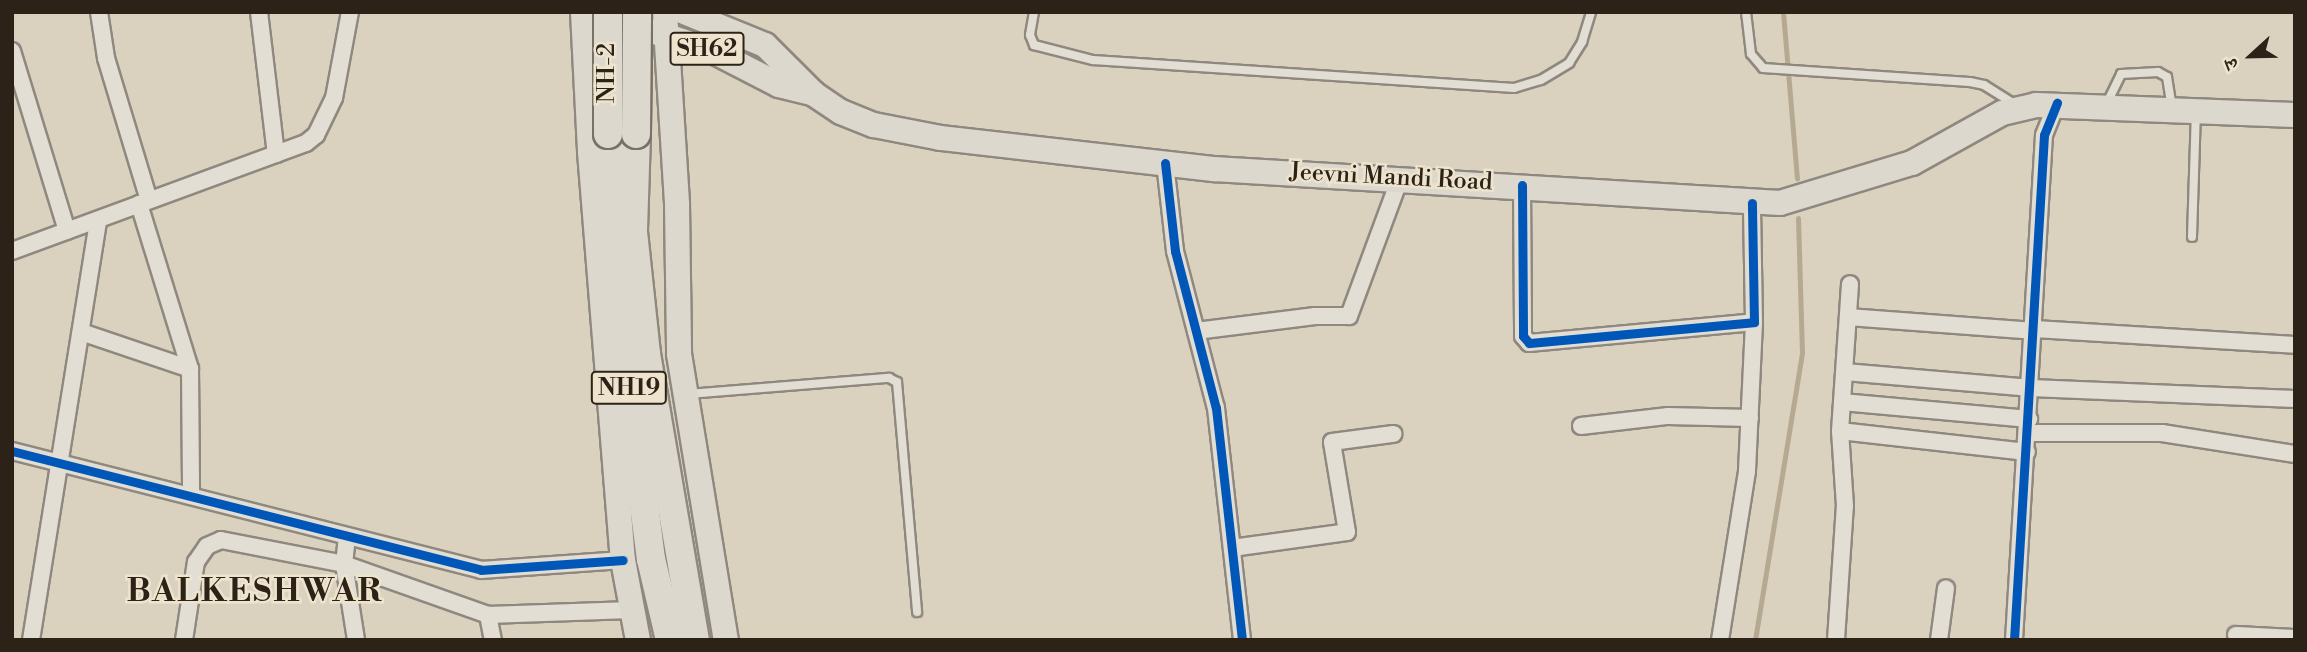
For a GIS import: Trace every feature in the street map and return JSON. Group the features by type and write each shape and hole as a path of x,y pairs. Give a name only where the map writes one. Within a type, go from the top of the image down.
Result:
{"highway":[{"name":"NH-2","path":"608,12 608,134 624,346 651,559 670,640"},
{"name":"NH19","path":"637,12 633,232 646,354 695,640"}],"main road":[{"path":"583,12 587,97 623,560 638,640"},
{"name":"Jeevni Mandi Road","path":"597,12 664,24 779,85 814,94"},
{"name":"Jeevni Mandi Road","path":"684,12 765,45 814,94 841,112 874,125 941,138 1165,163 1522,185 1752,203 1807,196 1912,163 2002,113 2020,108 2057,103 2295,115"},
{"path":"664,24 677,205 679,354 688,394 726,640"},
{"path":"587,97 669,101"}],"street":[{"path":"99,12 106,58 190,369 191,496"},
{"path":"259,12 276,154"},
{"path":"12,251 276,154 316,135 334,99 352,14"},
{"path":"12,51 67,231"},
{"path":"2014,640 2015,568 2029,426 2044,135 2057,103"},
{"path":"1165,163 1175,251 1216,408 1242,640"},
{"path":"1196,331 1315,316 1349,316 1400,178"},
{"path":"1522,185 1525,342 1754,322"},
{"path":"1720,640 1747,471 1754,322 1752,203"},
{"path":"31,640 98,220"},
{"path":"1836,640 1845,506 1840,431 1850,284"},
{"path":"1848,317 2295,345"},
{"path":"81,332 190,369"},
{"path":"1844,372 2031,388 2295,399"},
{"path":"1842,402 2029,426 2162,433 2295,454"},
{"path":"1581,426 1668,416 1750,418"},
{"path":"1840,431 2027,452"},
{"path":"1232,548 1347,532 1332,442 1393,434"},
{"path":"12,451 481,570 623,560"},
{"path":"347,536 344,564 356,640"},
{"path":"184,640 196,562 207,546 216,541 344,564 488,615 631,610"},
{"path":"1940,640 1946,588"},
{"path":"488,615 493,640"},
{"path":"2236,635 2295,638"}],"lane":[{"path":"1034,12 1030,35 1034,45 1093,60 1514,88 1541,80 1569,63 1583,42 1591,12"},
{"path":"1746,12 1755,63 1797,71 1970,82 1984,85 2020,108"},
{"path":"2106,106 2116,78 2128,70 2148,71 2167,77 2184,110 2192,237"},
{"path":"688,394 889,379 897,382 917,612"}],"waterway":[{"path":"1783,12 1797,178"},
{"path":"1755,640 1802,353 1798,218"}],"cycle path":[{"path":"2014,640 2044,135 2057,103"},
{"path":"1165,163 1175,251 1216,408 1242,640"},
{"path":"1522,185 1523,336 1529,343 1754,322 1752,203"},
{"path":"12,451 481,570 623,560"}],"district":[{"name":"BALKESHWAR","path":"255,591"}]}
